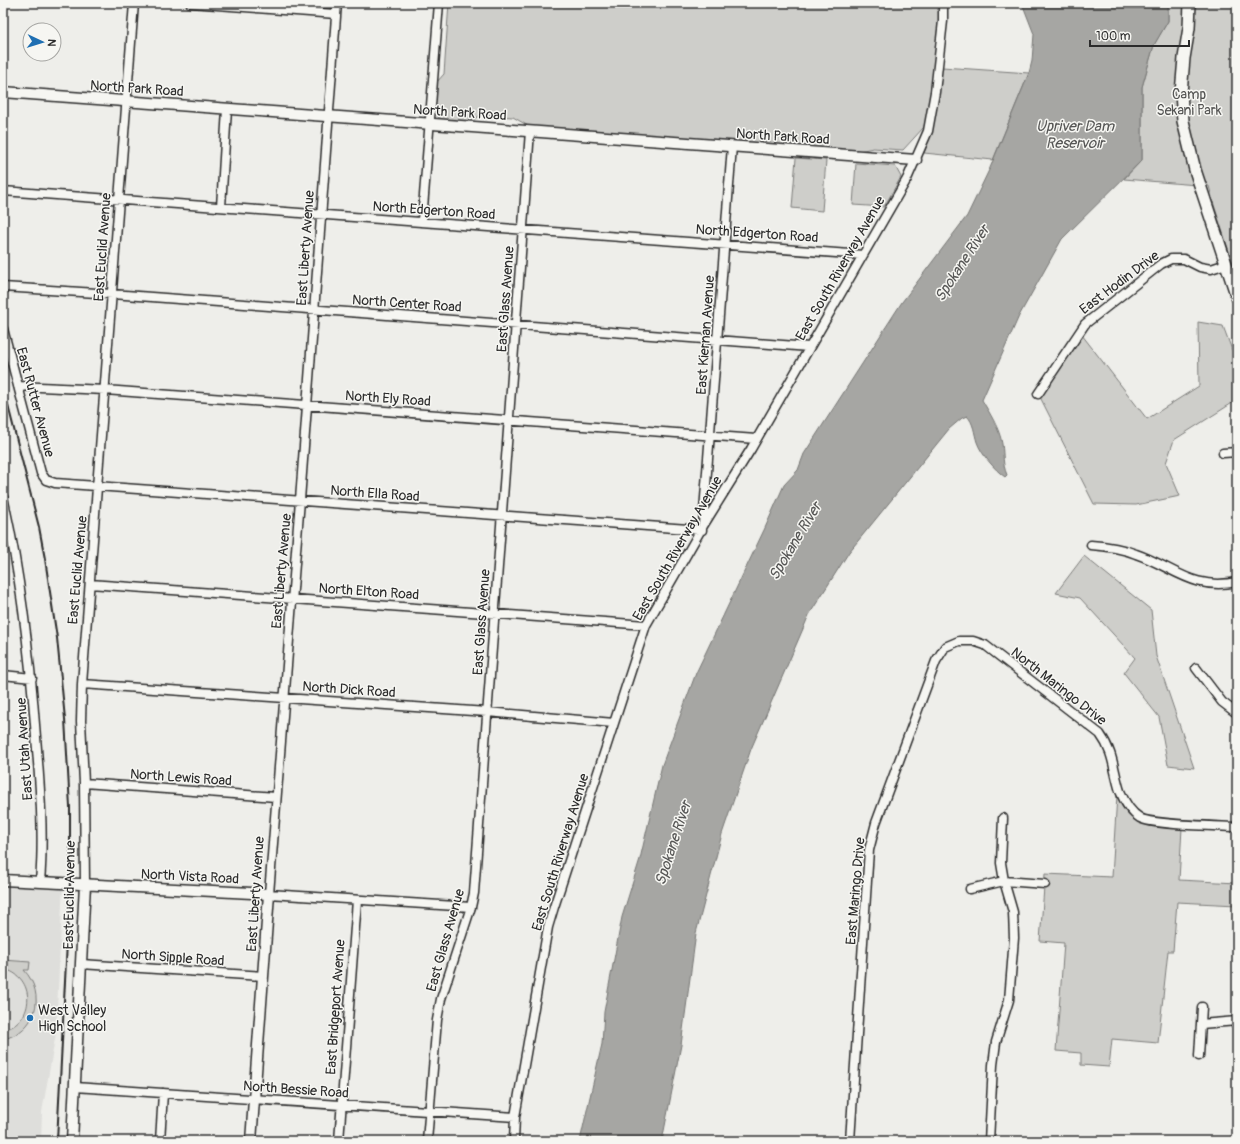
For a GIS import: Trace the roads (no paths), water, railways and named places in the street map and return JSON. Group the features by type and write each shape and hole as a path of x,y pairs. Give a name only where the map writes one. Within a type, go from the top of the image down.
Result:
{"main road":[{"path":"1190,3 1189,28 1184,58 1181,93 1183,121 1195,170 1237,297"}],"street":[{"name":"East Euclid Avenue","path":"72,1141 85,884 84,783 81,721 82,684 134,3"},
{"path":"190,3 336,14"},
{"name":"East Liberty Avenue","path":"251,1141 337,3"},
{"path":"422,222 439,3"},
{"name":"East South Riverway Avenue","path":"514,1141 515,1116 548,927 646,625 702,528 751,449 916,160 928,131 935,92 943,21 943,3"},
{"name":"North Park Road","path":"3,92 916,160"},
{"path":"221,207 227,109"},
{"name":"East Glass Avenue","path":"427,1141 437,1020 442,999 471,907 474,885 530,131"},
{"name":"East Kiernan Avenue","path":"702,528 732,146"},
{"name":"North Edgerton Road","path":"3,191 863,254"},
{"name":"East Hodin Drive","path":"1038,394 1085,324 1161,264 1172,259 1184,259 1200,267 1211,269 1226,264"},
{"name":"North Center Road","path":"3,287 809,347"},
{"name":"East Rutter Avenue","path":"3,329 41,473 46,480"},
{"name":"North Ely Road","path":"18,386 105,390 756,439"},
{"path":"1223,453 1237,452"},
{"name":"North Ella Road","path":"46,480 55,483 702,528"},
{"name":"East Utah Avenue","path":"3,497 19,577 32,678 39,778 41,842 40,882"},
{"path":"1091,545 1109,546 1137,554 1194,581 1212,584 1237,582"},
{"name":"North Elton Road","path":"90,584 646,625"},
{"name":"North Maringo Drive","path":"959,641 973,641 985,645 1100,734 1107,744 1120,791 1128,807 1140,819 1158,822 1237,827"},
{"name":"East Maringo Drive","path":"850,1141 869,850 876,823 936,661 945,647 959,641"},
{"path":"1196,668 1222,702 1237,712"},
{"path":"3,675 32,678"},
{"name":"North Dick Road","path":"82,684 487,712 614,723"},
{"name":"North Lewis Road","path":"84,783 276,797"},
{"path":"989,1141 993,1065 996,1042 1009,1000 1014,938 1013,912 1004,881 1001,863 1003,818"},
{"name":"North Vista Road","path":"3,880 269,894 471,907"},
{"path":"970,889 1004,881 1045,884"},
{"name":"East Bridgeport Avenue","path":"339,1141 357,900"},
{"name":"North Sipple Road","path":"81,964 263,976"},
{"path":"1199,1056 1202,1007"},
{"path":"1201,1024 1237,1021"},
{"name":"North Bessie Road","path":"75,1087 515,1116"},
{"path":"160,1141 163,1093"}],"water":[{"name":"Upriver Dam Reservoir","path":"1022,3 1168,3 1168,21 1154,45 1142,87 1142,160 1062,239 1019,316 982,400 994,421 1001,438 1004,467 1007,475 1005,477 989,461 979,447 969,419 967,416 962,418 949,429 849,552 809,615 751,749 722,834 696,933 681,1045 662,1141 580,1141 602,1044 604,1012 622,917 640,859 662,765 696,673 784,485 798,470 804,454 902,302 967,216 990,168 1029,73 1032,61 1034,34"}],"railway":[{"path":"3,386 39,527 45,559 57,638 65,719 70,807 70,882 57,1141"}],"place":[{"name":"West Valley High School","path":"30,1018"}],"park label":[{"name":"Camp Sekani Park","path":"1189,102"}],"water label":[{"name":"Spokane River","path":"962,263"},
{"name":"Spokane River","path":"795,541"},
{"name":"Spokane River","path":"673,843"}]}
